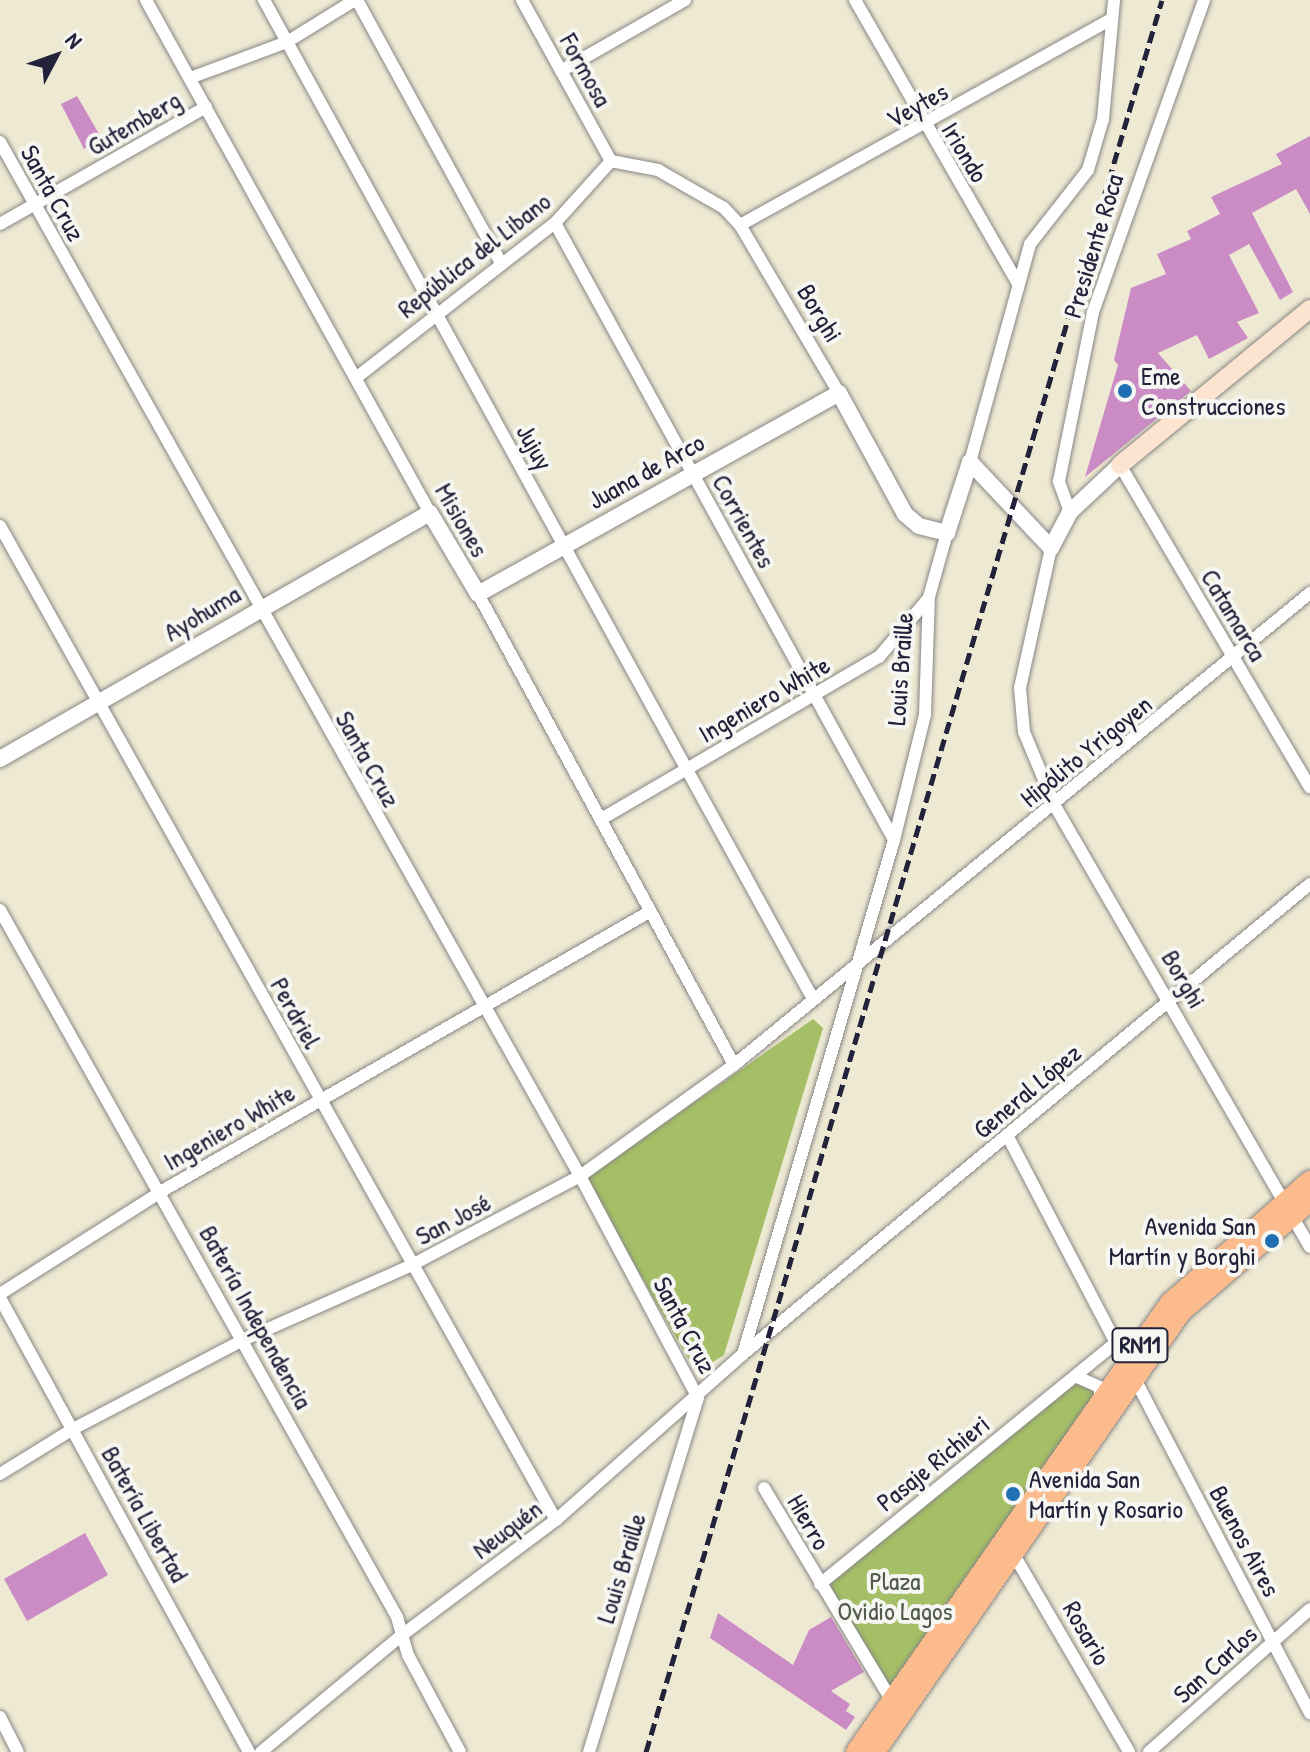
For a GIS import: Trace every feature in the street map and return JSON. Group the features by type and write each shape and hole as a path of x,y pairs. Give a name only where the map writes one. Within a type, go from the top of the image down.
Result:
{"main road":[{"path":"1120,465 1310,309"},
{"name":"RN11","path":"875,1752 1100,1400 1130,1371 1192,1300 1288,1209 1310,1181"},
{"name":"RN11","path":"1288,1209 1310,1201"},
{"name":"RN11","path":"856,1752 1008,1546 1130,1371"}],"street":[{"name":"Misiones","path":"146,0 603,818 734,1065"},
{"name":"Jujuy","path":"264,0 813,999"},
{"name":"Gutemberg","path":"190,78 287,42 356,0"},
{"path":"356,0 500,261"},
{"name":"Formosa","path":"522,0 611,161"},
{"path":"561,71 685,0"},
{"name":"Iriondo","path":"855,0 925,127 1018,283"},
{"name":"Louis Braille","path":"743,1354 894,840 925,715 929,597 970,462 1018,283 1030,244 1088,170 1103,119 1114,0"},
{"name":"Presidente Roca","path":"1070,512 1059,481 1093,312 1204,0"},
{"name":"Veytes","path":"740,225 925,127 1111,19"},
{"name":"Gutemberg","path":"0,224 206,107"},
{"name":"Santa Cruz","path":"0,142 482,1008 580,1176 698,1398"},
{"name":"República del Libano","path":"357,377 500,261 555,223 611,161"},
{"name":"Borghi","path":"611,161 678,180 724,208 740,225 839,393 905,514 919,526 947,533"},
{"name":"Corrientes","path":"555,223 894,840"},
{"name":"Juana de Arco","path":"478,594 692,472 839,393"},
{"path":"970,462 1051,548 1070,512 1120,465"},
{"name":"Catamarca","path":"1120,465 1310,787"},
{"name":"Ayohuma","path":"0,759 258,608 430,513"},
{"name":"Perdriel","path":"0,526 410,1266 556,1520"},
{"name":"Borghi","path":"1051,548 1020,688 1024,732 1055,806 1310,1247"},
{"name":"Hipólito Yrigoyen","path":"885,937 1055,806 1310,593"},
{"name":"Ingeniero White","path":"603,818 879,657 910,626 929,597"},
{"name":"General López","path":"772,1331 1310,884"},
{"name":"Batería Independencia","path":"0,910 162,1191 402,1635 460,1752"},
{"name":"Ingeniero White","path":"0,1296 162,1191 651,911"},
{"name":"San José","path":"0,1474 73,1429 243,1340 410,1266 580,1176 734,1065 885,937"},
{"name":"Buenos Aires","path":"1007,1135 1310,1713"},
{"name":"Batería Libertad","path":"0,1296 249,1752"},
{"name":"Neuquén","path":"261,1752 402,1635 556,1520 772,1331"},
{"name":"Pasaje Richieri","path":"820,1584 1116,1343"},
{"path":"1075,1376 1100,1387 1100,1400"},
{"name":"Louis Braille","path":"589,1752 698,1398"},
{"name":"Hierro","path":"764,1488 892,1701"},
{"name":"Rosario","path":"1008,1546 1129,1752"},
{"name":"San Carlos","path":"1149,1752 1310,1609"},
{"path":"0,1717 18,1752"}],"green space":[{"path":"813,1019 823,1028 724,1355 705,1367 689,1360 585,1179"},
{"name":"Plaza Ovidio Lagos","path":"1075,1376 1100,1387 892,1701 820,1584"}],"building":[{"path":"77,96 102,139 84,149 61,104"},
{"path":"1310,136 1310,214 1296,189 1252,213 1293,292 1280,300 1249,244 1229,255 1259,313 1237,322 1248,338 1209,359 1197,335 1158,353 1191,391 1085,477 1118,365 1114,360 1131,288 1166,274 1157,254 1191,239 1187,231 1220,214 1211,197 1282,164 1276,154"},
{"path":"85,1533 108,1575 27,1621 4,1579"},
{"path":"718,1613 793,1665 809,1630 831,1617 864,1672 831,1691 850,1704 846,1711 855,1717 846,1730 710,1638"}],"railway":[{"path":"646,1752 1162,0"}],"place":[{"name":"Eme Construcciones","path":"1125,391"},
{"name":"Avenida San Martín y Borghi","path":"1272,1241"},
{"name":"Avenida San Martín y Rosario","path":"1013,1494"}]}
